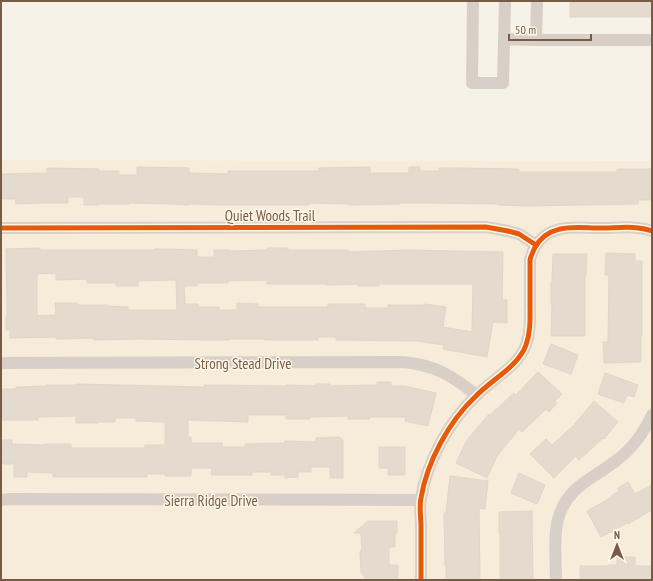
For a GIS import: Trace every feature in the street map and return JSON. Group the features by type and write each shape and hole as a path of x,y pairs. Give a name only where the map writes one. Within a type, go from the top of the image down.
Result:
{"street":[{"path":"473,1 472,83 503,83 505,1"},
{"path":"536,40 537,1"},
{"path":"504,38 536,40 652,40"},
{"name":"Quiet Woods Trail","path":"1,228 486,227 508,230 519,234 536,245"},
{"path":"421,580 421,500 432,460 447,432 458,416 476,396 514,364 526,346 530,324 530,260 536,245 542,238 551,232 560,229 636,228 652,231"},
{"name":"Strong Stead Drive","path":"1,363 408,363 424,365 441,371 459,381 476,396"},
{"path":"556,580 556,527 568,498 578,487 618,460 627,452 644,429 652,415"},
{"name":"Sierra Ridge Drive","path":"1,500 421,500"}],"shaded area":[{"path":"1,160 652,161 652,580 1,580"}],"building":[{"path":"570,1 652,1 652,17 570,17"},
{"path":"137,167 189,168 189,173 228,174 228,171 318,171 319,168 370,167 370,173 409,173 409,167 420,167 420,171 439,171 439,168 460,168 519,169 519,172 617,172 617,169 652,169 652,200 639,200 638,204 527,206 430,203 349,205 309,203 309,205 189,205 129,203 84,205 84,197 68,197 68,203 16,204 15,199 1,199 1,174 47,173 47,168 99,169 99,171 119,171 119,175 137,175"},
{"path":"267,248 288,248 288,250 348,250 348,252 409,250 503,252 502,300 507,300 507,323 493,322 487,357 443,349 444,345 417,341 336,340 336,337 318,337 318,340 94,340 94,338 56,339 56,337 10,338 10,330 6,330 6,249 197,250 197,257 214,257 214,250 267,250","holes":["56,273 56,280 87,279 87,283 116,283 116,286 138,286 138,281 176,280 177,310 128,310 128,307 77,305 77,303 55,303 56,315 37,316 37,274","267,280 267,284 358,284 358,286 379,286 379,284 473,284 472,332 443,327 446,307 424,304 388,305 388,308 365,308 365,304 328,304 328,307 258,307 258,304 237,303 237,310 219,310 219,307 198,307 198,304 185,304 184,286 197,286 197,283 228,283 228,281"]},
{"path":"606,253 635,254 635,261 642,261 641,362 604,363 603,342 608,342 609,275 605,275"},
{"path":"553,254 587,254 585,276 585,336 551,336 551,282"},
{"path":"551,344 578,355 571,374 543,364"},
{"path":"538,372 562,394 555,401 557,403 549,412 546,409 522,432 519,429 497,456 487,478 456,463 467,440 489,414 490,415 514,393 516,395"},
{"path":"605,373 638,385 634,397 627,395 624,403 598,394"},
{"path":"377,382 391,382 391,386 404,386 436,393 428,426 405,421 406,417 369,417 369,419 348,419 348,416 286,419 286,415 248,415 248,422 188,420 188,437 191,437 191,443 222,443 222,447 245,447 245,444 285,443 285,441 316,442 316,438 339,437 343,440 343,478 330,478 330,467 311,467 311,472 298,472 298,477 285,478 285,475 271,475 271,472 252,472 252,475 211,475 212,468 191,468 191,476 147,474 147,477 53,477 53,473 27,472 27,477 14,477 14,464 1,463 1,440 12,440 12,444 71,444 71,448 145,448 145,445 165,445 165,422 136,421 136,418 115,418 115,422 76,423 76,416 38,417 38,420 1,420 1,389 77,384 204,387 204,385 377,385"},
{"path":"594,401 618,422 604,439 603,438 579,460 576,456 554,478 530,454 546,439 552,445 574,425"},
{"path":"379,447 405,447 405,475 388,475 388,468 379,468"},
{"path":"519,473 545,485 537,504 511,493"},
{"path":"450,476 488,481 485,509 479,508 480,580 446,580 444,513 446,513"},
{"path":"628,482 635,494 652,485 652,510 601,537 587,511 612,497 611,496 619,491 618,488"},
{"path":"532,511 533,580 500,580 499,512"},
{"path":"368,521 397,521 395,547 389,547 389,565 398,565 398,578 365,578 361,572 361,533 354,533"},
{"path":"617,557 635,557 635,566 652,566 652,580 580,580 580,566 617,565"}],"cycle path":[{"path":"1,228 486,227 519,234 536,245"},
{"path":"421,580 420,505 428,470 448,430 457,417 482,390 517,360 526,345 530,324 530,260 537,244 543,237 551,232 565,228 633,227 652,231"}]}
